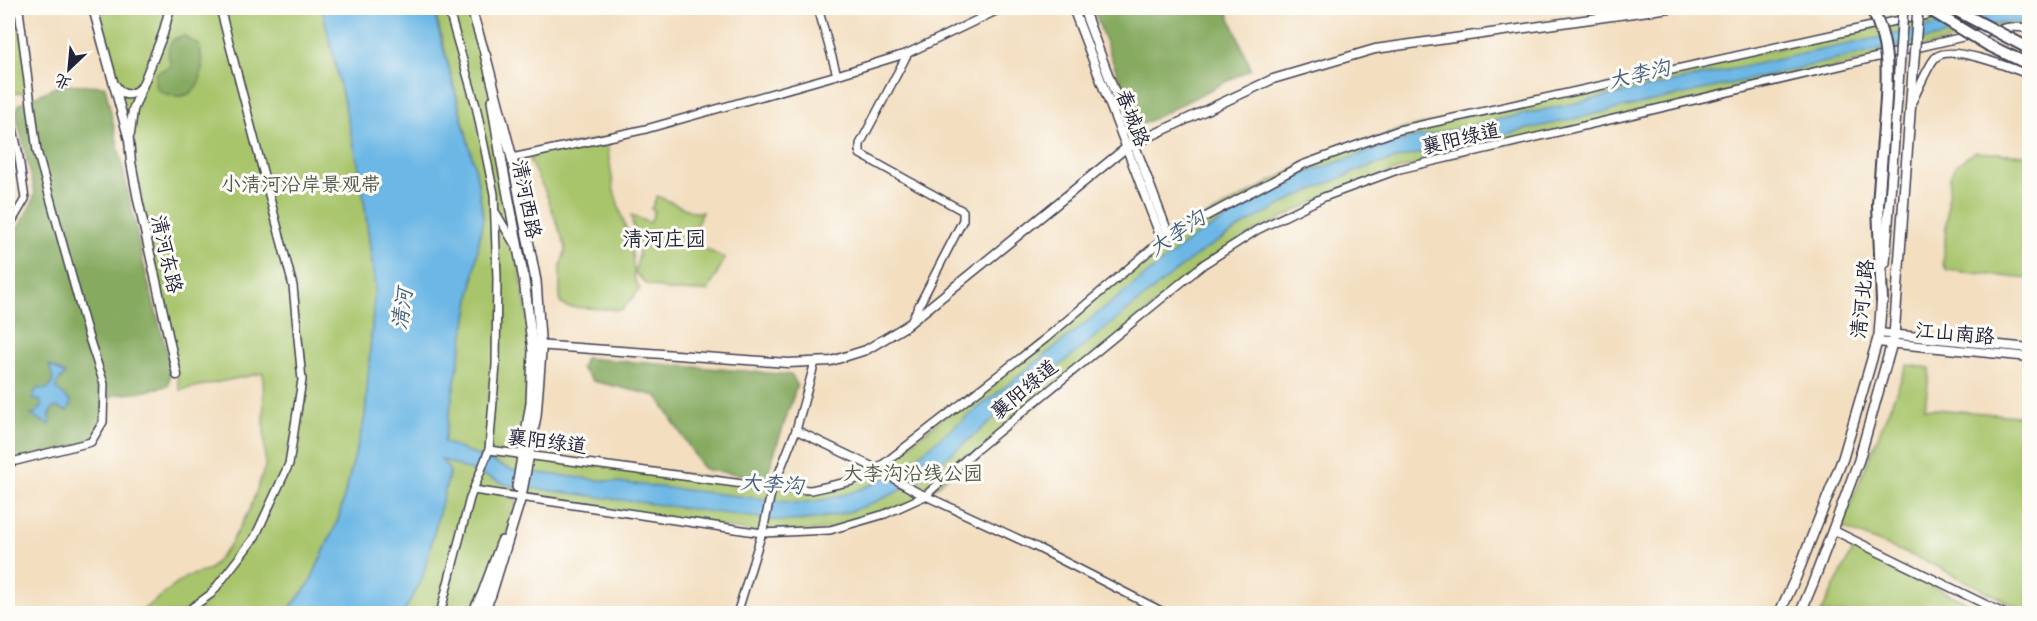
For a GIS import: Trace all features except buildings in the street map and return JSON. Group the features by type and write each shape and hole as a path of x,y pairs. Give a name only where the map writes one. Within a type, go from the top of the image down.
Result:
{"highway":[{"path":"1871,8 1885,44 1888,75 1878,205 1882,302"},
{"path":"1927,8 1988,45 2030,65"},
{"path":"1952,8 2030,48"},
{"path":"1964,8 2030,48"}],"main road":[{"name":"清河北路","path":"1779,614 1843,458 1878,338 1903,8"},
{"name":"清河北路","path":"1800,614 1859,460 1893,339 1918,8"},
{"path":"482,614 494,584 519,493 526,457 535,347 536,281 512,158 485,54"},
{"name":"清河西路","path":"485,54 501,163 535,347"},
{"path":"472,614 500,547 519,493"}],"street":[{"name":"清河东路","path":"93,8 129,140 138,200 177,375"},
{"name":"清河东路","path":"129,140 133,110 163,34 170,8"},
{"path":"183,614 211,594 255,537 289,464 302,380 293,286 220,8"},
{"path":"440,614 474,488 488,453 496,366 497,278 494,194 476,106 448,8"},
{"path":"471,8 485,54"},
{"path":"818,8 837,75"},
{"path":"512,158 646,129 837,75 908,53 1002,8"},
{"name":"春城路","path":"1073,8 1131,146"},
{"name":"春城路","path":"1083,8 1165,238"},
{"path":"535,347 788,363 831,361 866,350 910,323 1131,146 1273,79 1375,49 1670,8"},
{"name":"襄阳绿道","path":"488,453 772,490 811,490 852,481 877,470 1046,339 1165,238 1302,165 1399,130 1878,24 1964,8"},
{"path":"8,13 19,10 37,151 88,335 104,384 103,422 91,442 8,463"},
{"name":"襄阳绿道","path":"474,488 519,493 762,532 830,530 885,514 925,496 976,450 1204,264 1257,230 1324,197 1412,166 1980,33 2010,27 2030,28"},
{"path":"908,53 860,144 860,154 963,211 963,220 910,323"},
{"path":"1911,104 1935,58 1945,53 1990,60 2030,75"},
{"path":"115,86 120,93 126,95 133,94 141,87"},
{"path":"8,107 18,151 25,199 8,228"},
{"path":"8,153 18,151"},
{"path":"495,211 518,249"},
{"name":"江山南路","path":"1878,338 2030,348"},
{"name":"江山南路","path":"1893,339 2030,357"},
{"path":"737,614 772,490 796,430 815,362"},
{"path":"796,430 925,496 1036,547 1167,614"},
{"path":"1833,530 2005,614"}],"shaded area":[{"path":"1520,8 1598,8 1525,13"}],"green space":[{"name":"小清河沿岸景观带","path":"93,8 323,8 361,176 375,287 365,417 338,520 309,584 286,613 139,613 186,577 210,569 229,546 250,509 265,467 263,373 180,390 129,140"},
{"name":"大李沟沿线公园","path":"434,8 471,8 485,54 533,351 523,454 811,490 852,481 877,469 1045,339 1162,240 1302,165 1399,130 1966,8 2029,8 2029,28 2010,27 1400,169 1324,197 1257,230 1204,264 925,496 885,514 830,530 762,533 496,493 518,500 487,595 477,613 403,614 422,579 439,459 468,312 483,216 476,172"},
{"path":"1093,8 1226,8 1251,69 1137,127"},
{"path":"19,10 29,91 8,95 8,13"},
{"path":"184,36 199,45 202,68 197,87 191,93 183,96 159,91 155,84 156,73 171,66 169,47 178,37"},
{"path":"62,84 105,86 146,275 171,367 168,386 137,393 113,395 104,404 103,422 91,442 8,463 8,245 32,203 35,193 16,114 19,104"},
{"path":"606,138 614,191 631,245 635,281 640,289 622,310 567,307 560,303 560,269 566,248 545,191 530,162 532,153"},
{"path":"1974,152 2029,155 2029,279 1947,270 1943,264 1950,177 1956,165"},
{"path":"657,196 693,212 702,212 690,241 725,258 708,291 671,291 646,284 635,272 639,254 631,215 650,223 655,211 651,209"},
{"path":"585,358 792,375 797,385 766,478 707,470 702,467 657,396 593,381 581,368"},
{"path":"1907,365 1930,368 1925,408 2029,417 2029,613 1930,563 1841,527"},
{"path":"1854,548 1989,613 1821,613"}],"water":[{"name":"清河","path":"322,8 433,8 476,172 483,216 444,442 512,470 798,503 854,492 880,481 905,466 1194,237 1306,173 1400,141 2006,10 2029,10 2029,22 2001,23 1403,157 1364,168 1296,197 1209,247 916,482 868,505 836,515 783,521 508,485 441,459 450,471 422,579 403,613 286,614 309,584 338,520 365,417 375,287 361,176"},
{"path":"49,365 65,374 57,383 56,389 71,404 67,411 57,407 53,408 49,415 50,425 31,415 42,406 40,400 32,400 37,388 44,389 51,386 52,374"}],"district":[{"name":"清河庄园","path":"664,239"}],"water label":[{"name":"大李沟","path":"1639,74"},
{"name":"大李沟","path":"1177,233"},
{"name":"大李沟","path":"772,484"}]}
